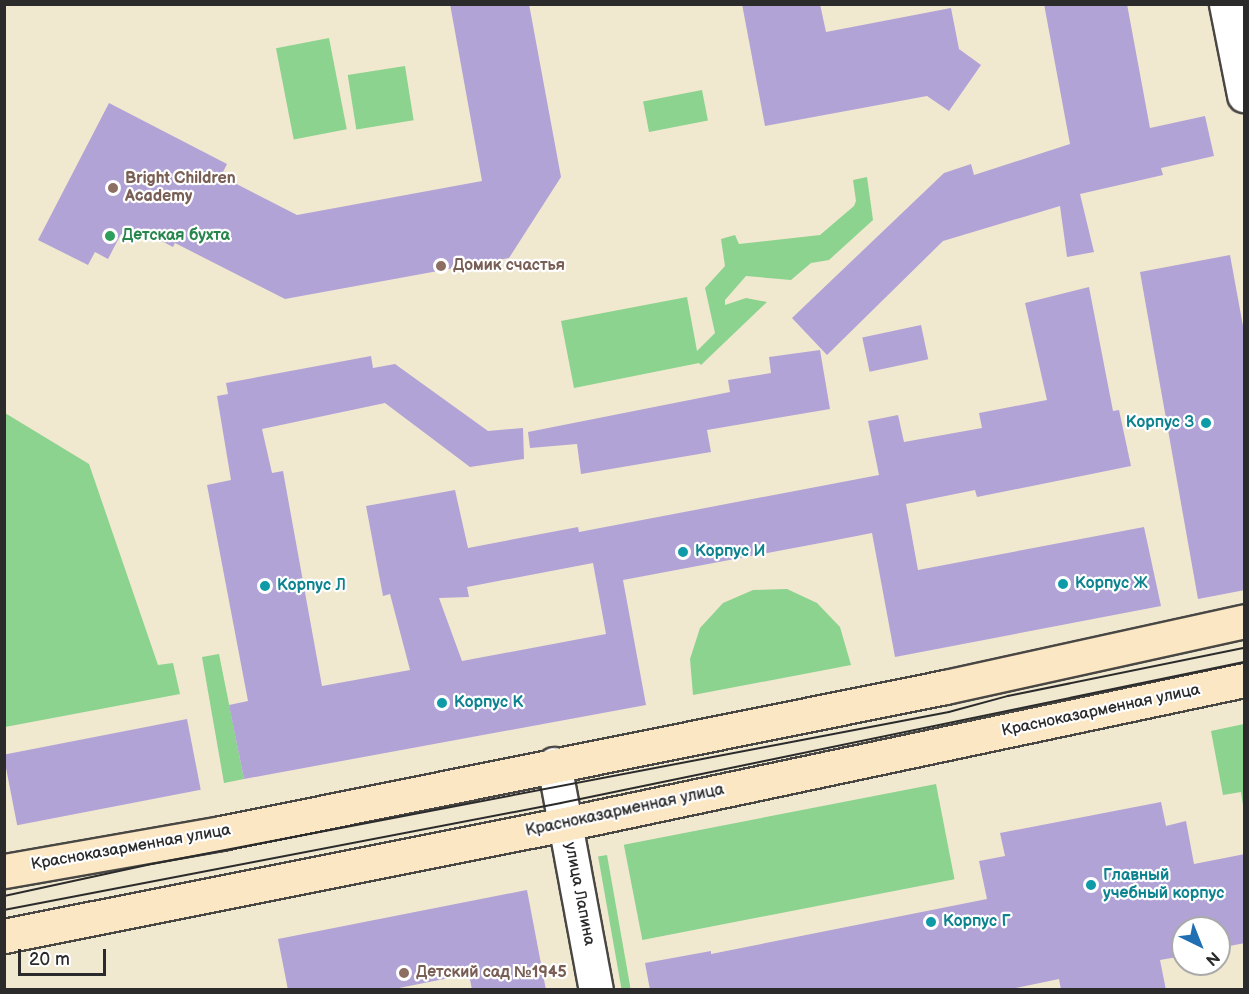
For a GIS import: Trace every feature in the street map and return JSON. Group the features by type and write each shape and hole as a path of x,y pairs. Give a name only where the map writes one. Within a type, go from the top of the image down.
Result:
{"main road":[{"name":"Красноказарменная улица","path":"4,871 221,833 554,764 945,687 1245,621"},
{"name":"Красноказарменная улица","path":"4,936 565,824 1245,680"}],"street":[{"path":"1226,4 1245,95"},
{"name":"улица Лапина","path":"554,764 596,990"}],"green space":[{"path":"329,38 347,129 294,140 276,48"},
{"path":"405,66 414,120 356,129 348,75"},
{"path":"702,90 708,120 649,132 643,101"},
{"path":"867,177 873,220 829,260 811,263 791,280 746,276 725,300 725,305 746,298 767,302 701,365 699,363 574,388 561,321 687,297 697,351 715,333 705,288 725,266 721,239 735,235 739,244 820,235 854,206 856,201 853,180"},
{"path":"5,413 89,464 158,665 173,663 180,694 5,727"},
{"path":"787,589 817,603 840,627 851,665 693,695 690,659 700,628 723,603 753,590"},
{"path":"219,654 244,779 224,783 202,657"},
{"path":"1244,724 1244,812 1241,792 1223,795 1211,731"},
{"path":"936,784 955,879 642,940 624,845"},
{"path":"607,855 631,989 622,990 598,857"}],"building":[{"path":"450,4 529,4 561,177 509,258 285,299 175,243 173,247 150,235 147,241 136,235 133,240 121,234 108,259 95,252 88,265 38,240 109,103 227,164 221,176 297,215 482,181"},
{"path":"742,4 820,4 826,32 951,8 959,49 981,65 949,111 927,96 765,126"},
{"path":"1044,4 1127,4 1150,128 1205,116 1214,156 1161,168 1163,175 1080,194 1094,252 1067,257 1060,206 943,241 827,355 792,318 944,173 971,164 974,175 1070,144"},
{"name":"Корпус З","path":"1230,255 1245,337 1245,590 1198,599 1140,272"},
{"path":"1089,287 1113,411 1119,410 1131,466 977,497 975,490 906,504 918,570 1144,527 1161,606 895,657 872,533 623,580 646,705 244,779 229,705 248,701 207,485 231,480 217,396 228,394 226,383 371,356 373,368 395,364 488,431 523,428 524,459 470,467 385,403 262,429 272,473 283,471 322,686 410,670 390,594 383,596 366,506 455,490 468,548 578,527 579,532 879,475 868,421 898,415 904,442 982,428 979,413 1047,400 1025,303","holes":["593,563 606,634 462,661 439,598 469,597 467,587"]},
{"path":"921,325 928,359 870,372 862,337"},
{"path":"820,350 830,409 707,430 711,452 581,474 577,444 530,448 528,432 730,392 728,380 771,373 769,357"},
{"path":"187,719 201,790 17,825 4,755"},
{"path":"1161,802 1166,826 1186,821 1194,864 1245,854 1245,943 1231,946 1231,916 1171,916 1171,958 1160,960 1166,990 1061,990 1059,979 1006,990 650,990 645,963 711,951 711,954 987,899 979,861 1005,856 1000,833"},
{"path":"527,890 546,990 472,990 469,974 389,990 288,990 278,939"}],"tram line":[{"path":"4,896 152,864 949,712 1008,696 1244,648"},
{"path":"4,910 561,803 1244,662"}],"place":[{"name":"Bright Children Academy","path":"113,188"},
{"name":"Детская бухта","path":"110,236"},
{"name":"Домик счастья","path":"441,266"},
{"name":"Корпус З","path":"1206,423"},
{"name":"Корпус И","path":"683,552"},
{"name":"Корпус Ж","path":"1063,584"},
{"name":"Корпус Л","path":"265,586"},
{"name":"Корпус К","path":"442,703"},
{"name":"Главный учебный корпус","path":"1091,885"},
{"name":"Корпус Г","path":"931,922"},
{"name":"Детский сад №1945","path":"404,973"}]}
